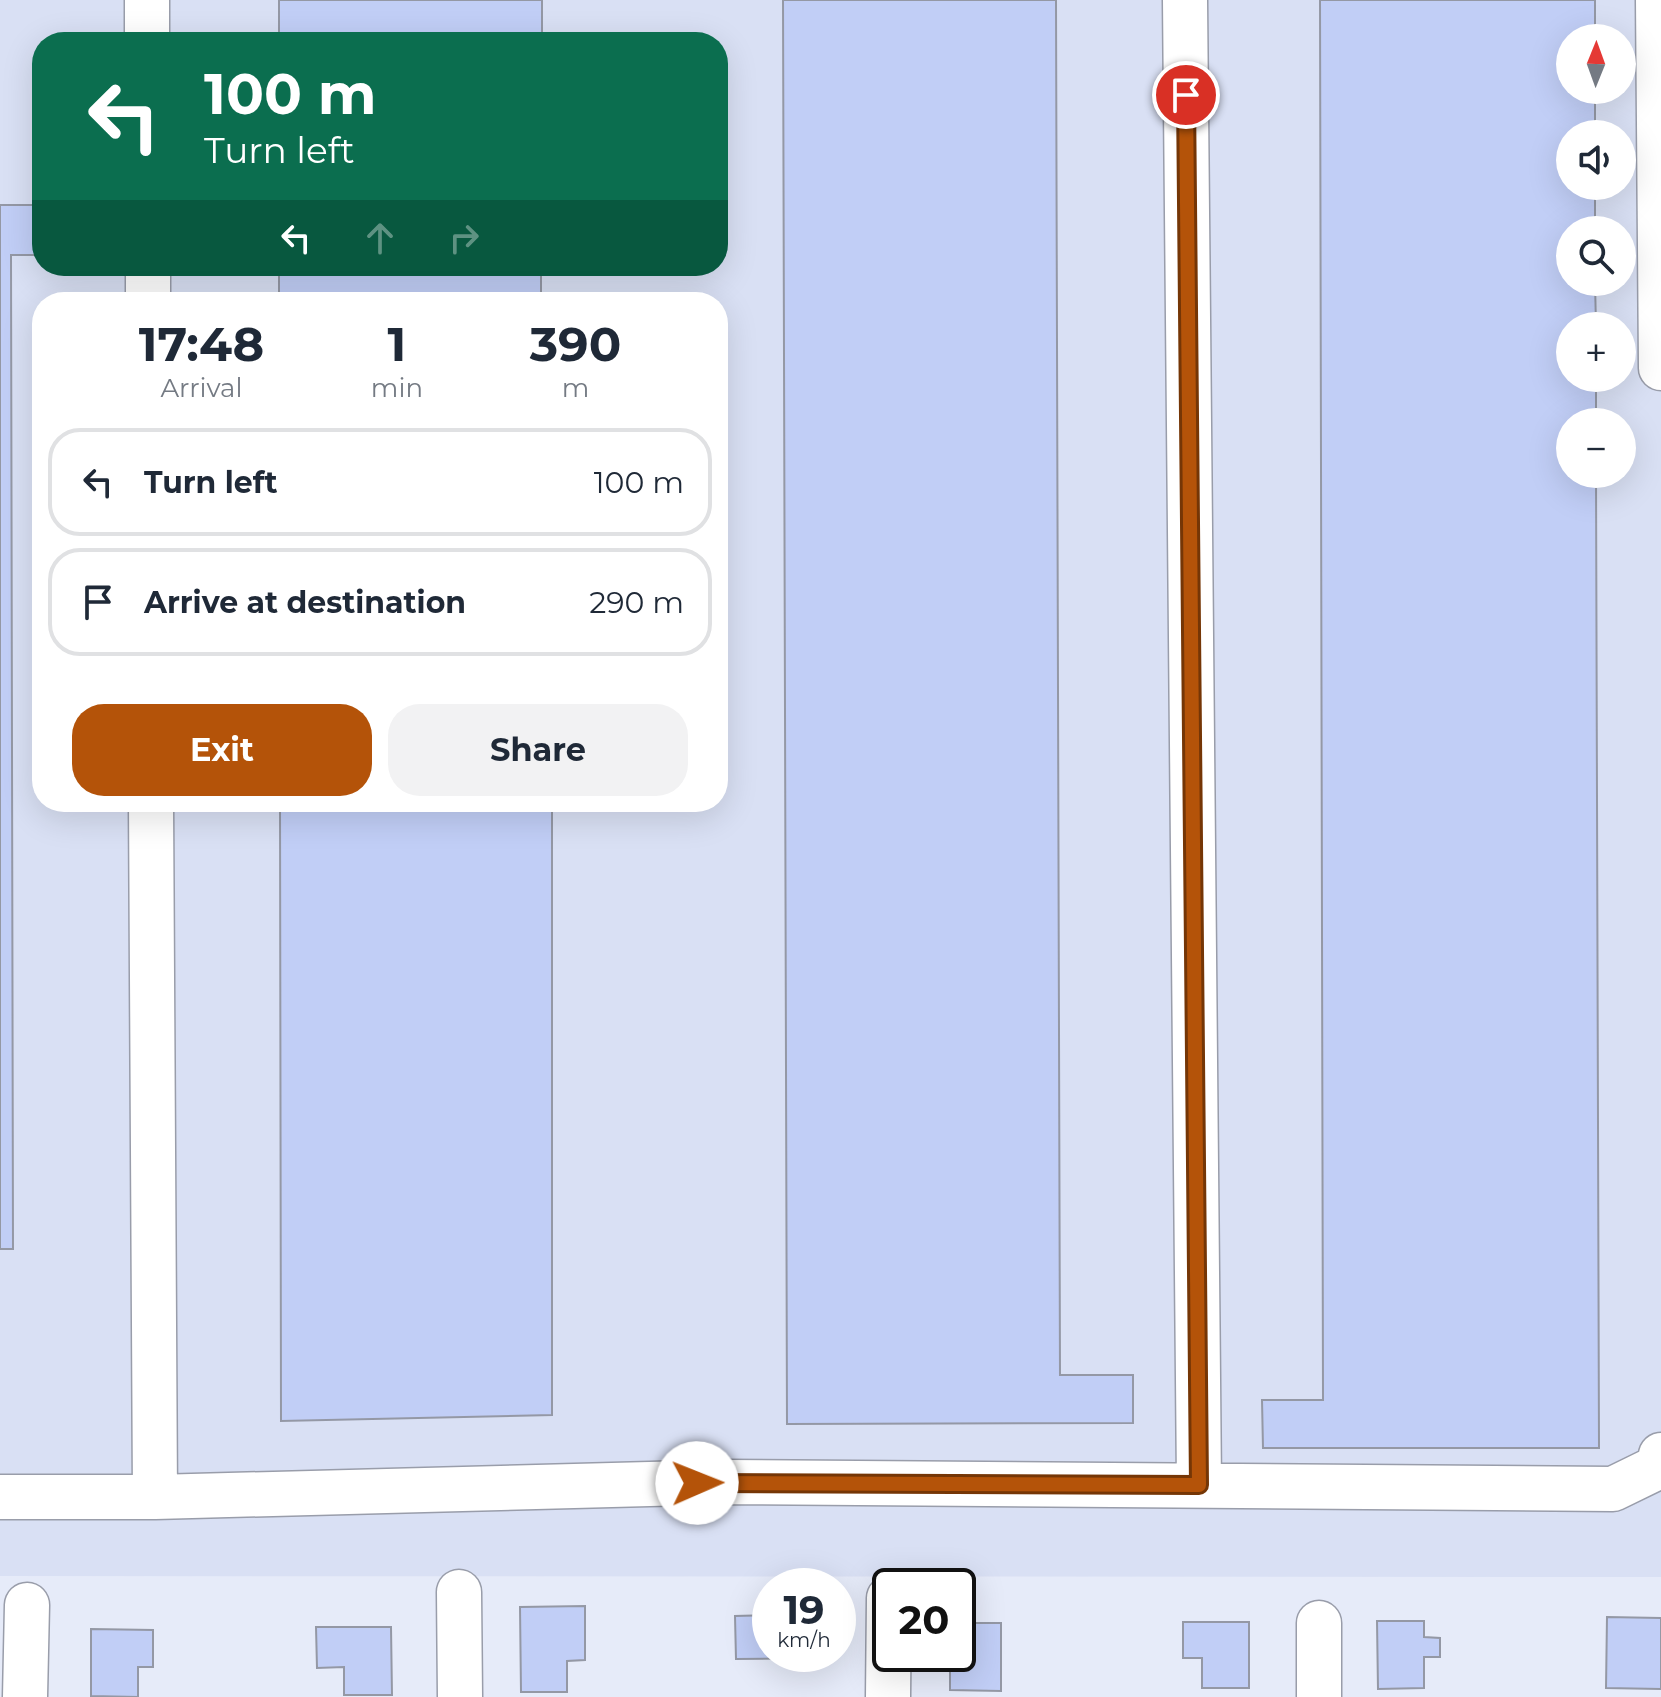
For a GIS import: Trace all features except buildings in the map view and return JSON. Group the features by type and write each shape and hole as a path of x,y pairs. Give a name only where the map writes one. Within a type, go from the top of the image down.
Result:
{"street":[{"path":"147,0 147,32"},
{"path":"1185,0 1199,1485"},
{"path":"1658,0 1661,368"},
{"path":"151,812 155,1497"},
{"path":"0,1497 155,1497 725,1482 1613,1489 1658,1467 1661,1455"},
{"path":"459,1592 460,1697"},
{"path":"25,1697 27,1605"},
{"path":"1319,1623 1319,1697"},
{"path":"888,1672 888,1697"}],"shaded area":[{"path":"0,0 1661,0 1661,1577 976,1577 976,1568 872,1568 872,1577 856,1577 856,1568 752,1568 752,1576 0,1576"}],"route":[{"path":"697,1483 1199,1485 1186,95"}]}
